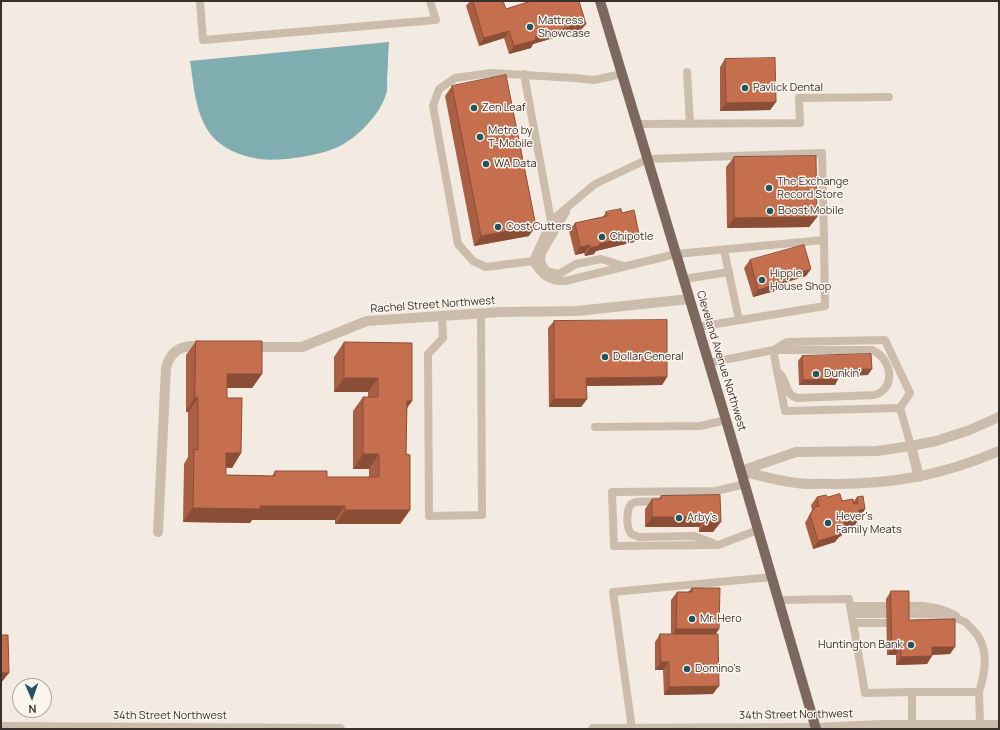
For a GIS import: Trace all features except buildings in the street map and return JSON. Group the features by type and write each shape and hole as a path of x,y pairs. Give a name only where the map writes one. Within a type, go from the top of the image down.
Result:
{"main road":[{"name":"Cleveland Avenue Northwest","path":"600,1 745,484 815,728"}],"street":[{"name":"Rachel Street Northwest","path":"242,346 302,347 367,321 481,314 576,311 689,299"},
{"path":"158,532 166,368 170,359 180,348 189,346 211,346"},
{"path":"741,471 796,452 877,451 936,441 967,431 999,417"},
{"path":"911,446 919,477"},
{"path":"741,471 798,483 859,484 890,482 944,472 972,463 999,451"},
{"name":"34th Street Northwest","path":"593,729 745,729 881,727 912,725 996,726"},
{"name":"34th Street Northwest","path":"1,727 340,729"}],"lane":[{"path":"200,1 203,40 436,20 430,1"},
{"path":"533,261 486,267 473,261 458,244 433,106 439,89 455,78 490,72 594,80 622,74"},
{"path":"687,72 690,124"},
{"path":"524,74 552,221"},
{"path":"637,124 800,123 799,98 889,97"},
{"path":"533,261 552,221 595,184 648,159 822,153 825,306 698,327"},
{"path":"570,206 542,253 541,262 545,269 552,274 559,274 566,272 576,264 601,259 624,267"},
{"path":"533,261 542,275 547,278 564,281 676,254 824,240"},
{"path":"724,250 739,320"},
{"path":"684,279 729,272"},
{"path":"442,317 443,338 428,354 429,516 482,515 481,314"},
{"path":"773,350 787,342 885,340 910,392 900,408 911,446"},
{"path":"709,363 773,350 872,350 885,360 889,377 884,390 874,395 798,398 790,395 787,391 784,379 778,371"},
{"path":"773,350 785,411 900,408"},
{"path":"595,427 700,426 726,420"},
{"path":"745,484 716,491 612,492 614,546 718,545 758,530"},
{"path":"675,491 658,502 636,502 630,504 628,511 628,527 631,534 639,537 694,536 718,545"},
{"path":"632,729 613,592 772,578"},
{"path":"778,600 849,599 865,693 980,692"},
{"path":"850,606 886,614 852,619"},
{"path":"903,610 936,614 965,622 978,635 983,647 985,668 980,692 980,725"},
{"path":"919,622 965,622"},
{"path":"912,692 912,725"}],"water":[{"path":"389,42 387,92 383,102 373,118 360,132 338,147 320,153 296,158 273,160 254,158 237,153 221,144 212,136 202,119 196,100 190,61"}],"place":[{"name":"Mattress Showcase","path":"530,27"},
{"name":"Pavlick Dental","path":"745,88"},
{"name":"Zen Leaf","path":"474,108"},
{"name":"Metro by T-Mobile","path":"480,137"},
{"name":"WA Data","path":"486,164"},
{"name":"The Exchange Record Store","path":"769,188"},
{"name":"Boost Mobile","path":"770,211"},
{"name":"Cost Cutters","path":"498,227"},
{"name":"Chipotle","path":"602,237"},
{"name":"Hippie House Shop","path":"762,280"},
{"name":"Dollar General","path":"605,357"},
{"name":"Dunkin'","path":"816,374"},
{"name":"Arby's","path":"679,518"},
{"name":"Hever's Family Meats","path":"828,523"},
{"name":"Mr. Hero","path":"692,619"},
{"name":"Huntington Bank","path":"911,645"},
{"name":"Domino's","path":"687,669"}]}
